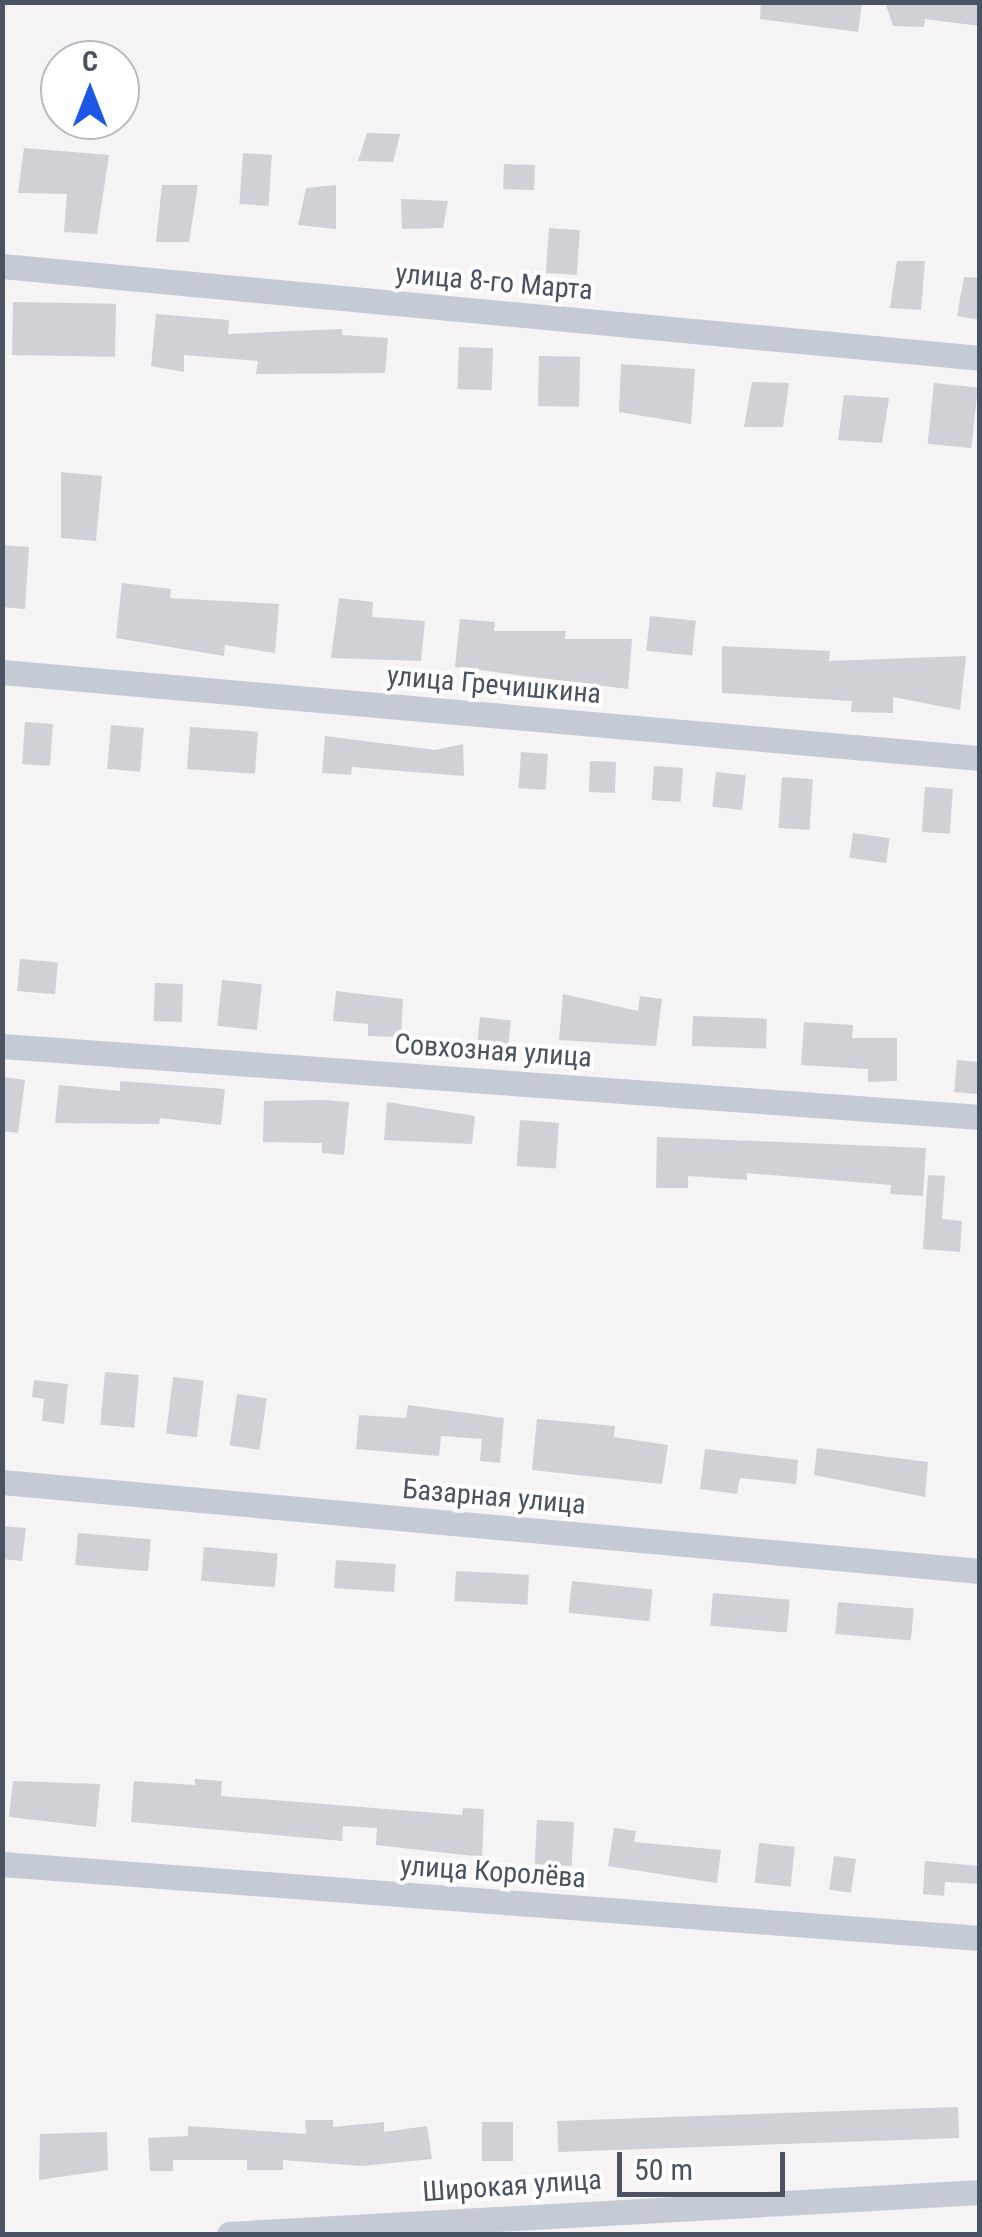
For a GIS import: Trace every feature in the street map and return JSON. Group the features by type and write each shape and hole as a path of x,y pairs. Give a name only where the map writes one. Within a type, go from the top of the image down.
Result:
{"street":[{"name":"улица 8-го Марта","path":"2,266 980,358"},
{"name":"улица Гречишкина","path":"2,672 980,758"},
{"name":"Совхозная улица","path":"2,1046 980,1117"},
{"name":"Базарная улица","path":"2,1482 980,1571"},
{"name":"улица Королёва","path":"2,1864 980,1938"},
{"name":"Широкая улица","path":"228,2234 980,2192"}],"building":[{"path":"761,2 862,2 858,32 760,19"},
{"path":"885,2 980,2 980,26 925,19 924,27 893,26"},
{"path":"367,133 400,134 393,162 358,161"},
{"path":"24,148 109,155 97,234 64,232 67,194 18,193"},
{"path":"243,153 272,155 268,206 239,204"},
{"path":"504,164 535,165 534,190 503,189"},
{"path":"162,185 198,185 189,242 156,242"},
{"path":"336,185 336,229 298,225 306,188"},
{"path":"401,199 448,201 443,228 402,229"},
{"path":"549,228 580,230 577,275 546,273"},
{"path":"897,261 925,261 921,310 890,308"},
{"path":"964,277 980,278 980,320 957,316"},
{"path":"13,302 116,304 115,357 12,355"},
{"path":"156,314 229,320 228,334 342,329 342,335 388,338 385,373 256,374 258,361 184,355 184,372 151,366"},
{"path":"459,347 493,348 492,390 458,389"},
{"path":"539,356 580,357 579,407 538,406"},
{"path":"621,364 695,369 691,424 619,412"},
{"path":"752,382 789,383 783,427 744,427"},
{"path":"934,383 978,388 971,448 928,444"},
{"path":"844,395 889,398 882,443 838,440"},
{"path":"61,472 102,476 96,541 61,538"},
{"path":"2,545 29,547 25,609 2,607"},
{"path":"122,583 171,589 170,598 279,604 275,653 225,645 224,656 116,638"},
{"path":"339,598 373,602 372,617 425,621 421,661 331,658"},
{"path":"650,616 696,621 692,656 646,651"},
{"path":"460,619 495,622 494,631 566,631 565,639 632,639 628,689 455,667"},
{"path":"722,646 830,651 829,661 966,656 960,710 893,697 893,713 851,712 852,701 722,693"},
{"path":"25,722 53,724 50,766 22,764"},
{"path":"111,725 144,728 140,772 107,769"},
{"path":"190,727 258,732 255,774 187,769"},
{"path":"325,736 435,750 463,744 464,776 352,767 351,775 322,773"},
{"path":"521,752 548,754 545,790 518,788"},
{"path":"590,761 616,762 615,793 589,792"},
{"path":"654,766 683,768 681,802 652,800"},
{"path":"716,772 746,775 742,810 712,807"},
{"path":"782,777 813,779 809,830 778,828"},
{"path":"925,787 953,789 950,834 922,832"},
{"path":"853,833 890,838 886,863 850,858"},
{"path":"20,959 58,962 55,994 17,991"},
{"path":"222,980 262,984 257,1030 217,1026"},
{"path":"155,983 183,984 182,1022 154,1021"},
{"path":"336,991 403,999 401,1037 368,1036 368,1024 333,1021"},
{"path":"563,994 638,1011 640,996 662,999 656,1046 559,1040"},
{"path":"693,1016 767,1019 766,1049 692,1046"},
{"path":"480,1017 511,1020 508,1050 477,1047"},
{"path":"804,1022 853,1025 852,1038 897,1038 897,1081 868,1082 868,1069 801,1065"},
{"path":"957,1060 980,1062 977,1094 954,1092"},
{"path":"2,1077 25,1080 18,1133 2,1131"},
{"path":"120,1081 225,1089 221,1125 160,1118 159,1124 55,1123 59,1085 120,1091"},
{"path":"264,1101 349,1102 344,1155 322,1153 322,1143 263,1142"},
{"path":"387,1102 475,1116 472,1144 384,1140"},
{"path":"520,1120 559,1123 556,1169 517,1166"},
{"path":"657,1137 926,1148 923,1196 890,1194 891,1185 747,1173 747,1180 688,1176 688,1188 656,1188"},
{"path":"928,1175 945,1176 942,1219 962,1221 960,1252 923,1249"},
{"path":"105,1372 139,1375 134,1428 100,1425"},
{"path":"173,1377 204,1381 197,1437 166,1434"},
{"path":"34,1380 68,1384 64,1424 42,1421 44,1399 32,1397"},
{"path":"237,1394 267,1398 259,1450 230,1445"},
{"path":"408,1405 504,1418 500,1463 480,1461 482,1439 441,1436 439,1456 356,1449 359,1415 406,1418"},
{"path":"537,1419 615,1426 614,1437 668,1445 662,1484 532,1470"},
{"path":"817,1448 928,1462 925,1497 814,1475"},
{"path":"705,1449 798,1460 796,1484 740,1478 737,1494 700,1489"},
{"path":"2,1526 26,1528 22,1561 2,1559"},
{"path":"78,1533 151,1539 148,1571 75,1565"},
{"path":"204,1547 278,1553 275,1587 201,1581"},
{"path":"336,1560 396,1564 394,1592 334,1588"},
{"path":"456,1571 529,1575 527,1605 454,1601"},
{"path":"572,1581 653,1589 649,1621 569,1613"},
{"path":"713,1593 790,1600 787,1633 710,1626"},
{"path":"838,1602 914,1609 911,1641 835,1634"},
{"path":"195,1779 222,1781 221,1796 462,1815 463,1808 484,1809 482,1857 376,1845 377,1828 343,1826 342,1841 131,1822 134,1781 195,1785"},
{"path":"13,1781 100,1784 96,1827 9,1817"},
{"path":"537,1820 574,1822 572,1866 535,1864"},
{"path":"614,1828 636,1831 634,1842 721,1850 717,1883 608,1866"},
{"path":"759,1843 795,1847 791,1887 755,1883"},
{"path":"834,1856 856,1859 851,1893 829,1890"},
{"path":"925,1861 980,1866 980,1884 945,1882 944,1896 923,1894"},
{"path":"958,2107 959,2138 558,2152 557,2121"},
{"path":"305,2120 333,2120 333,2127 384,2122 384,2132 427,2126 432,2159 362,2166 283,2160 283,2170 247,2170 247,2160 173,2160 173,2171 150,2171 148,2138 188,2136 188,2126 306,2134"},
{"path":"482,2122 513,2122 513,2161 482,2161"},
{"path":"107,2132 108,2170 39,2180 40,2134"}]}
